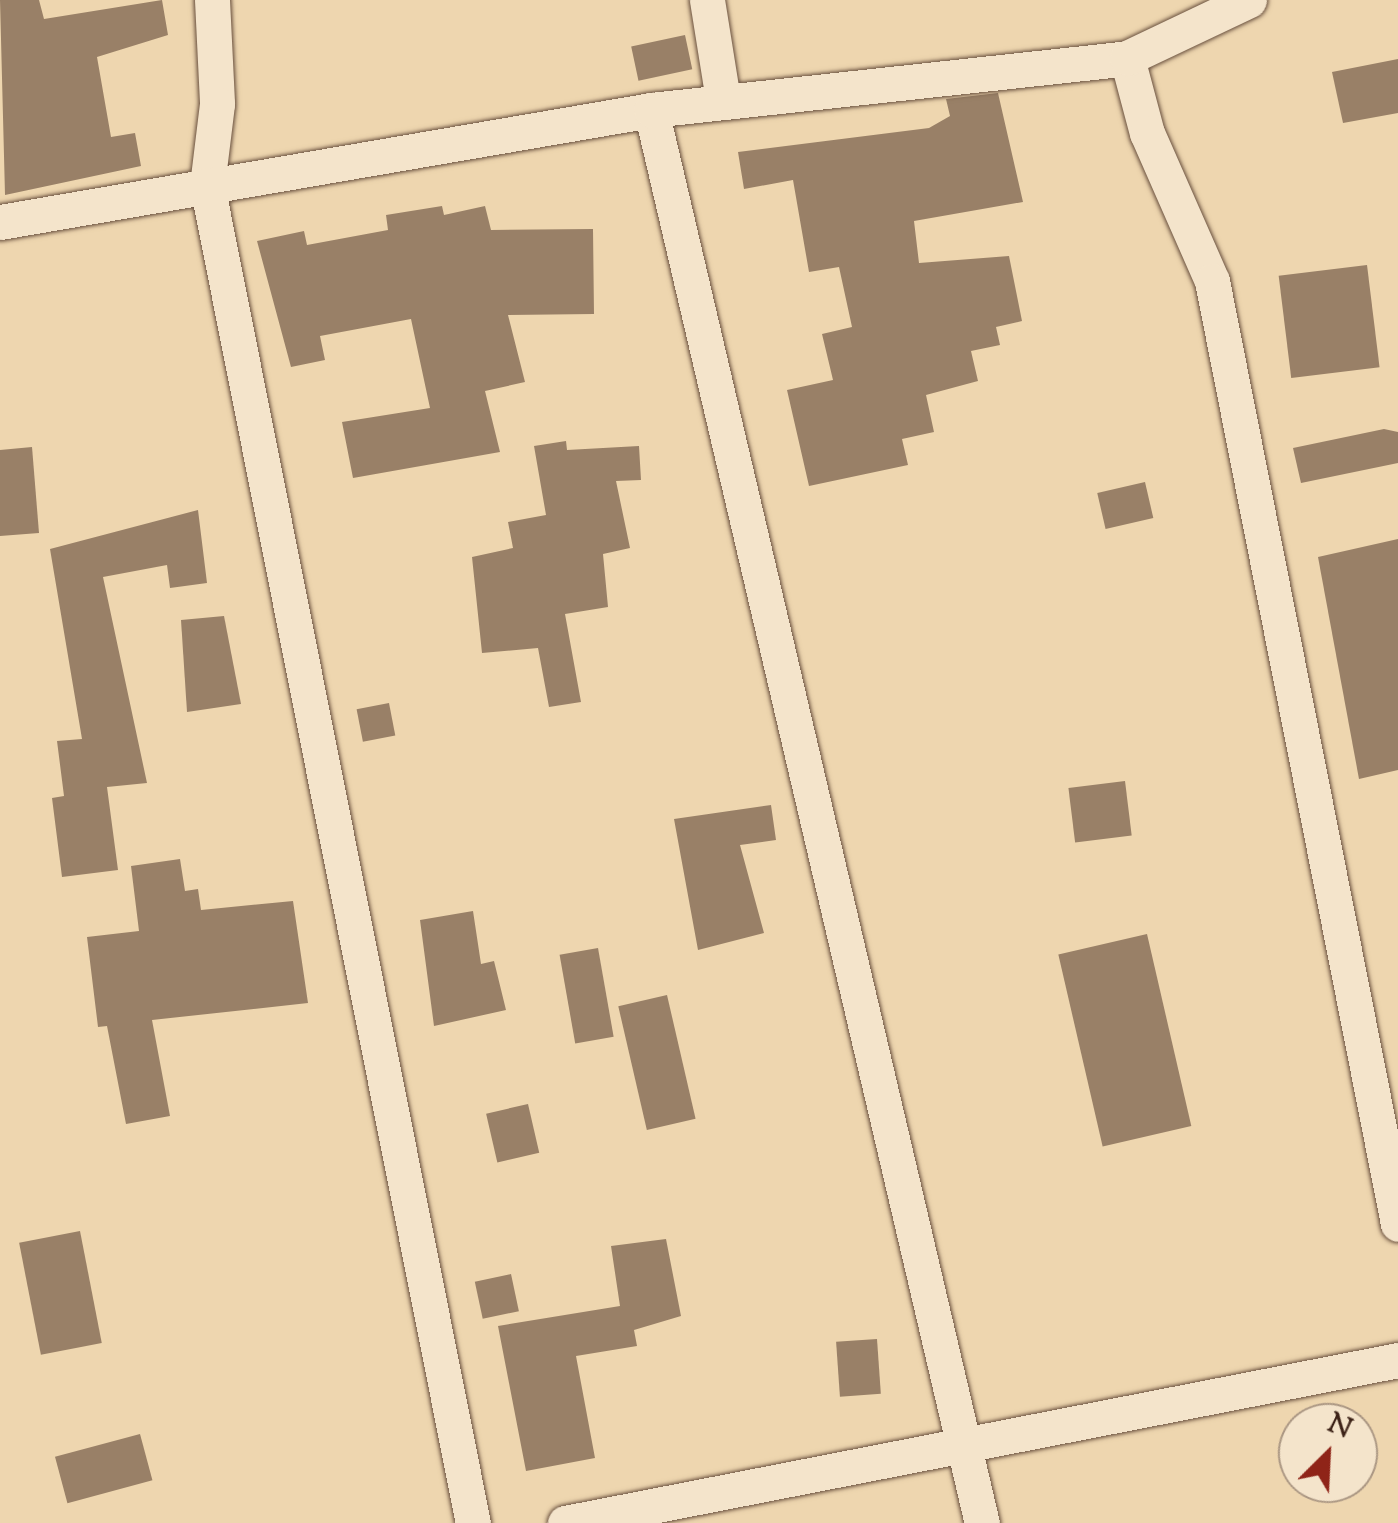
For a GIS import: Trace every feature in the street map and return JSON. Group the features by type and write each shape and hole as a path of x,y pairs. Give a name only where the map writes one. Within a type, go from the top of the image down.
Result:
{"street":[{"path":"212,0 217,104 207,184 473,1523"},
{"path":"707,0 723,100"},
{"path":"0,222 651,110 1127,58 1249,0"},
{"path":"1127,58 1148,134 1212,281 1398,1224"},
{"path":"651,110 982,1523"},
{"path":"565,1523 1398,1360"}],"building":[{"path":"0,0 39,0 44,19 162,0 168,35 97,57 111,137 135,133 141,166 5,195"},
{"path":"685,35 692,69 638,81 631,46"},
{"path":"1398,59 1398,113 1343,123 1332,72"},
{"path":"998,93 1023,202 914,221 919,263 1009,256 1022,321 996,327 1000,345 971,351 978,381 926,395 934,432 902,439 908,465 809,486 787,390 833,380 822,334 852,327 839,267 809,272 793,180 744,189 738,152 929,128 950,116 946,99"},
{"path":"442,206 444,215 485,206 491,230 593,229 594,314 508,315 525,382 485,391 500,452 353,478 342,422 430,408 411,319 320,336 325,360 291,367 257,241 304,231 307,245 388,230 386,215"},
{"path":"1367,265 1380,367 1291,378 1279,276"},
{"path":"1384,429 1398,432 1398,463 1301,483 1293,448"},
{"path":"566,441 567,450 639,446 641,480 616,481 630,548 603,554 608,607 565,614 581,702 549,707 538,648 482,653 472,557 513,548 508,522 546,515 534,446"},
{"path":"32,447 39,533 0,536 0,450"},
{"path":"1145,482 1153,518 1106,529 1097,493"},
{"path":"198,510 207,583 170,588 167,565 103,577 147,783 107,787 118,870 62,877 52,798 64,796 57,741 82,739 50,549"},
{"path":"1398,539 1398,770 1359,779 1318,557"},
{"path":"224,616 241,704 187,712 181,620"},
{"path":"389,703 395,735 363,742 357,709"},
{"path":"1125,781 1132,836 1075,843 1068,788"},
{"path":"771,805 776,840 740,845 764,933 698,950 674,819"},
{"path":"180,859 185,891 198,889 201,910 293,901 308,1003 152,1020 170,1116 126,1124 107,1026 98,1027 87,937 139,931 131,866"},
{"path":"473,911 481,964 494,961 506,1010 434,1026 420,920"},
{"path":"1147,934 1191,1126 1103,1146 1058,954"},
{"path":"598,948 614,1037 575,1043 560,955"},
{"path":"667,995 696,1119 647,1130 618,1006"},
{"path":"528,1104 539,1153 497,1162 486,1114"},
{"path":"80,1231 102,1343 41,1355 19,1243"},
{"path":"666,1239 681,1316 634,1330 637,1346 576,1356 595,1458 526,1471 498,1326 620,1306 611,1246"},
{"path":"511,1274 519,1311 483,1319 475,1282"},
{"path":"877,1339 881,1394 840,1397 836,1342"},
{"path":"140,1434 152,1480 67,1503 55,1457"}]}
